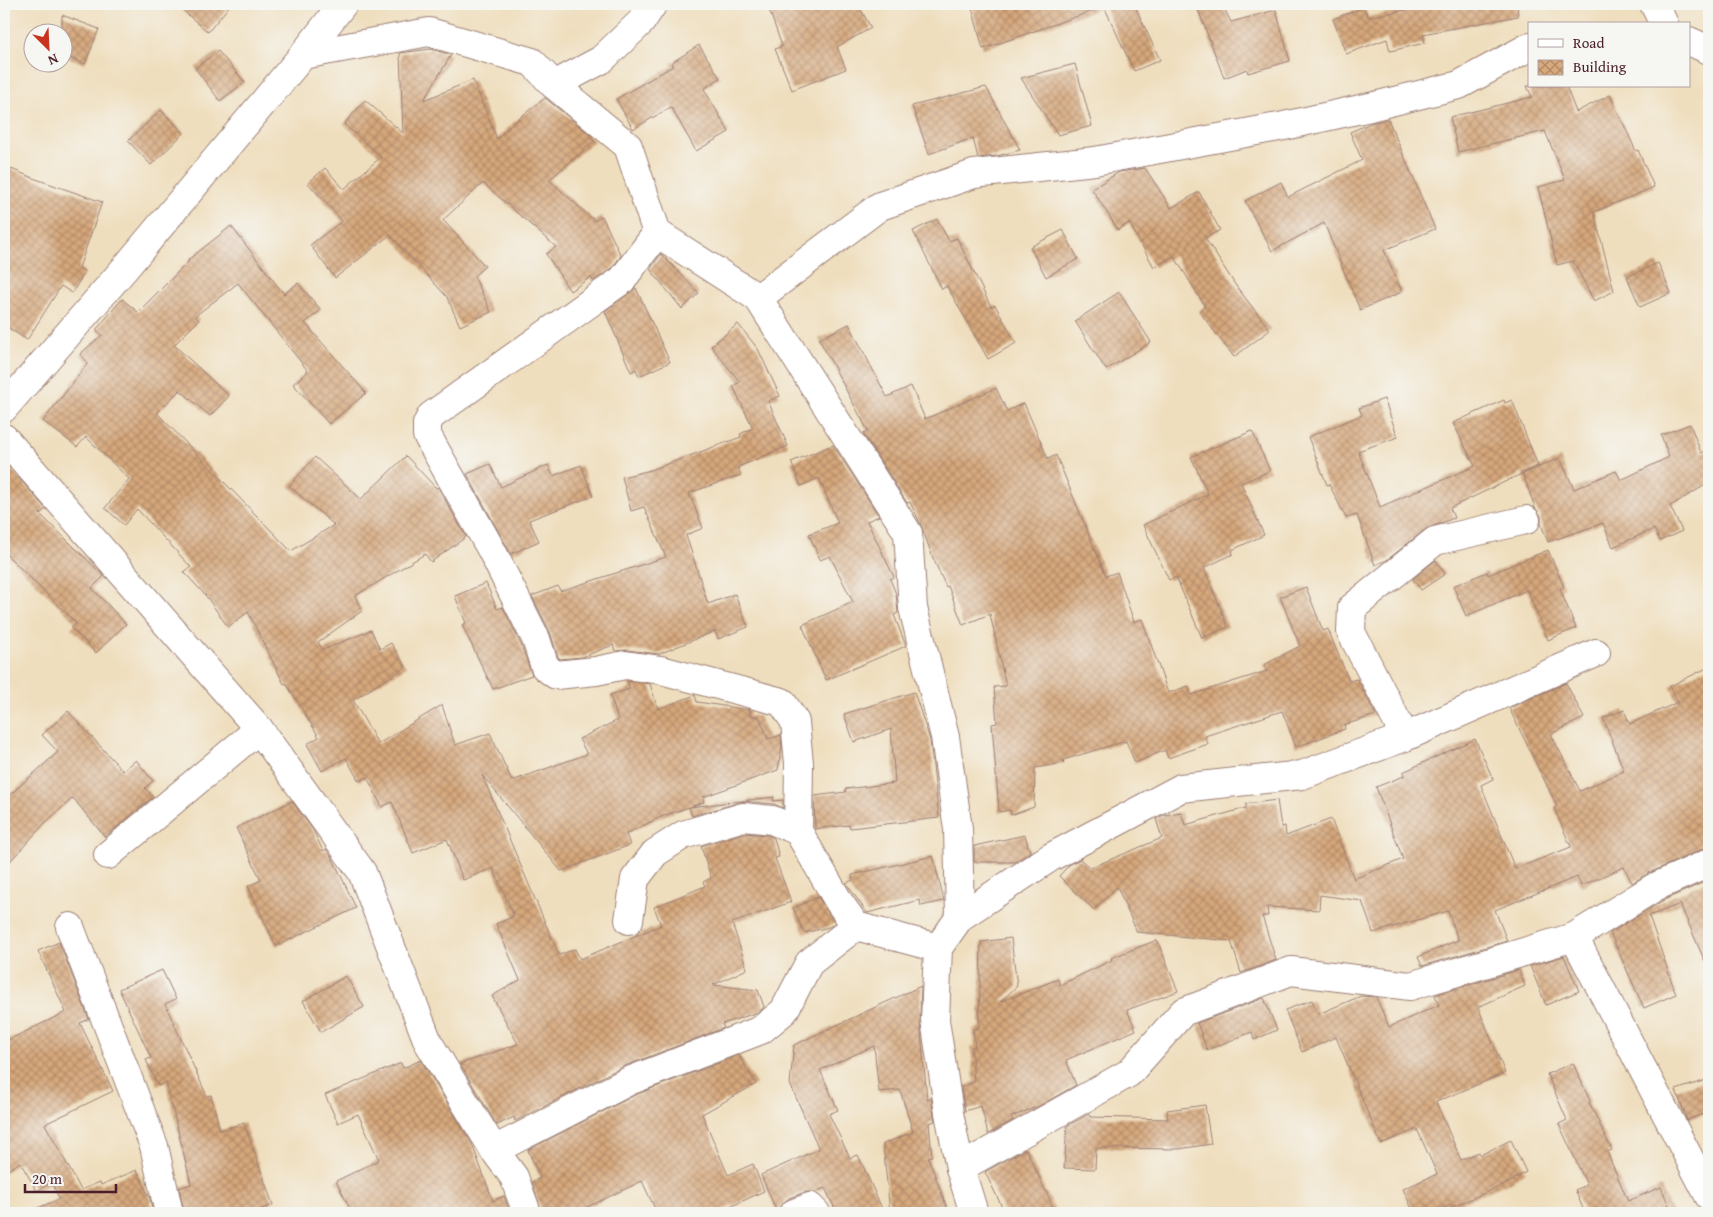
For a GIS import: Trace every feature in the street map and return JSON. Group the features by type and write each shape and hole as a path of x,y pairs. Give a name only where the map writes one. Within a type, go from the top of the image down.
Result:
{"street":[{"path":"4,408 126,267 303,55 343,4"},
{"path":"554,86 602,60 641,22 653,4"},
{"path":"1654,4 1663,22"},
{"path":"303,55 429,32 532,62 554,86 628,146 657,233 758,298 908,533 912,608 945,737 958,829 960,917"},
{"path":"1690,41 1709,50"},
{"path":"758,298 880,206 974,174 1095,161 1284,126 1370,107 1458,85 1528,48"},
{"path":"657,233 622,280 431,416 427,424 426,435 492,551 536,639 545,667 556,675 596,671 624,665 661,670 782,702 795,722 799,763 798,831 839,902 856,926 938,948"},
{"path":"4,438 259,729 362,872 428,1042 494,1150 514,1177 527,1213"},
{"path":"1405,737 1351,632 1352,608 1435,541 1526,520"},
{"path":"974,1213 960,1168 949,1112 935,1020 938,948 960,917 1051,857 1181,788 1302,775 1405,737 1596,653"},
{"path":"108,855 259,729"},
{"path":"629,920 635,878 655,853 683,835 742,817 772,820 798,831"},
{"path":"960,1168 1129,1073 1183,1012 1291,970 1410,986 1574,937 1655,888 1709,863"},
{"path":"494,1150 630,1082 761,1030 784,1012 809,963 856,926"},
{"path":"70,927 154,1146 169,1213"},
{"path":"1574,937 1709,1196"},
{"path":"794,1213 810,1207 816,1213"}],"building":[{"path":"175,4 231,4 208,32"},
{"path":"767,4 858,4 871,28 837,47 846,69 792,90 775,49 782,46"},
{"path":"971,4 1100,4 1101,8 983,49"},
{"path":"1103,4 1134,4 1160,60 1134,71"},
{"path":"1196,4 1222,4 1231,22 1276,10 1290,61 1248,73 1247,69 1224,78"},
{"path":"1426,4 1517,4 1518,16 1423,34 1425,43 1390,51 1387,39 1346,54 1333,19 1364,7 1368,17 1426,6"},
{"path":"62,15 99,29 85,64 72,59 72,22 62,22"},
{"path":"699,45 720,78 704,89 729,132 696,151 671,107 633,129 616,99 673,66 671,63"},
{"path":"431,49 451,55 424,100 473,80 497,139 514,122 545,98 587,132 594,141 549,180 595,221 602,216 621,256 611,269 593,281 591,277 570,291 546,254 556,247 483,183 443,220 485,266 474,276 491,312 460,326 447,297 390,235 335,278 310,245 342,221 308,183 325,168 344,189 381,157 344,124 365,100 403,133 400,53"},
{"path":"218,51 245,82 220,101 195,68"},
{"path":"1075,64 1092,126 1058,135 1021,78"},
{"path":"1527,86 1528,88 1567,88 1576,112 1610,95 1636,151 1638,150 1654,187 1594,212 1614,291 1594,301 1573,261 1557,265 1538,187 1565,180 1545,131 1458,152 1450,117 1532,97"},
{"path":"986,87 1020,150 997,156 978,158 973,138 929,154 912,106"},
{"path":"161,110 184,133 151,165 128,141"},
{"path":"1388,119 1435,229 1384,250 1402,292 1360,310 1324,223 1272,251 1245,201 1281,182 1288,197 1362,160 1350,132 1371,123"},
{"path":"4,166 102,202 79,268 85,272 72,293 61,286 27,340 4,325"},
{"path":"1145,168 1171,208 1199,192 1220,230 1205,238 1236,286 1270,330 1234,357 1199,311 1205,306 1174,256 1154,267 1129,223 1118,230 1092,189 1119,172"},
{"path":"937,219 949,241 957,238 991,307 995,305 1016,343 988,359 947,286 942,289 913,231"},
{"path":"231,226 284,294 298,283 321,310 305,323 366,393 329,424 293,384 308,371 238,283 195,316 199,320 174,345 229,396 210,416 180,390 157,413 291,551 334,525 289,486 315,457 361,499 406,456 436,488 438,487 466,537 431,562 425,554 355,596 362,611 318,642 323,650 371,630 380,649 391,643 406,667 353,700 378,744 442,705 455,745 490,733 512,781 587,754 579,739 618,720 610,695 630,689 627,681 650,684 658,709 695,695 697,702 750,710 750,716 759,716 768,739 781,735 782,746 778,770 703,797 704,802 690,807 774,797 773,801 783,800 783,808 774,804 744,801 692,816 689,807 663,816 626,834 630,845 561,871 482,775 559,955 575,949 580,959 661,925 654,907 705,886 703,882 711,878 701,846 744,833 768,835 774,838 779,857 775,858 791,902 732,923 747,969 713,985 758,990 764,1007 759,1012 722,1024 724,1028 622,1067 515,1121 514,1117 497,1125 460,1064 518,1044 492,996 520,980 496,924 514,916 493,868 463,880 447,839 413,853 392,802 382,807 367,777 359,781 346,758 322,771 307,744 319,737 286,683 284,684 248,612 228,627 206,596 184,572 191,567 137,509 124,525 105,508 129,479 86,437 77,447 43,421 88,363 80,354 102,335 96,330 122,299 138,312 188,260"},
{"path":"1063,230 1078,259 1046,277 1030,247"},
{"path":"661,254 699,293 682,309 650,269"},
{"path":"1658,263 1671,293 1640,307 1627,277"},
{"path":"636,288 670,362 639,376 636,369 631,372 605,311"},
{"path":"1119,292 1151,342 1106,370 1075,321"},
{"path":"738,324 758,349 780,396 768,401 788,446 738,467 741,475 689,493 703,528 686,535 708,604 735,594 748,627 718,639 715,631 659,654 627,650 615,651 613,645 582,657 560,659 550,632 532,596 558,586 560,591 666,557 644,507 631,511 622,477 651,470 741,437 740,434 753,428 733,386 740,382 711,346"},
{"path":"849,324 887,397 911,386 925,419 996,388 1007,411 1024,403 1048,459 1056,455 1106,576 1117,572 1134,622 1142,619 1168,693 1188,686 1191,695 1267,671 1264,665 1300,646 1280,597 1306,587 1323,631 1328,629 1349,681 1357,679 1376,715 1344,725 1345,729 1296,747 1282,711 1205,736 1208,744 1168,758 1165,750 1135,763 1126,741 1063,760 1064,763 1035,768 1034,807 1011,815 1010,810 999,812 992,724 997,723 994,687 1006,686 990,614 963,625 948,586 946,587 910,502 907,503 863,433 868,431 819,339"},
{"path":"1384,399 1398,437 1358,451 1380,507 1475,466 1453,423 1504,400 1505,403 1512,400 1538,466 1450,508 1454,518 1426,529 1387,560 1375,565 1357,515 1346,518 1329,484 1327,485 1308,437 1362,415 1359,408"},
{"path":"1690,424 1701,453 1709,449 1709,483 1670,506 1682,531 1660,541 1654,529 1613,547 1603,523 1548,542 1541,524 1541,516 1535,508 1523,474 1560,458 1574,489 1616,471 1621,480 1669,457 1661,435"},
{"path":"1252,431 1270,471 1241,483 1264,535 1232,550 1233,554 1204,568 1228,627 1202,638 1176,577 1169,580 1143,525 1208,494 1191,457"},
{"path":"833,445 879,516 867,521 894,577 890,579 896,594 898,613 894,615 906,646 826,680 802,625 853,602 830,556 820,560 809,534 838,523 819,478 801,486 791,462"},
{"path":"4,461 46,509 40,514 104,576 92,588 126,624 96,653 71,628 76,623 4,552"},
{"path":"490,464 501,487 548,465 553,476 581,465 593,496 529,520 539,541 511,554 467,474"},
{"path":"1548,550 1564,587 1560,589 1576,628 1548,640 1527,590 1466,616 1453,586 1487,572 1488,575"},
{"path":"1436,560 1445,574 1421,590 1413,579"},
{"path":"486,583 497,609 503,607 521,645 532,675 493,689 462,625 466,623 455,596"},
{"path":"1709,667 1709,848 1649,873 1632,883 1624,867 1581,886 1577,877 1495,910 1507,941 1422,966 1418,957 1458,940 1448,911 1373,933 1362,901 1320,895 1319,910 1267,907 1268,916 1262,916 1276,960 1241,973 1231,941 1137,932 1117,887 1094,910 1059,876 1069,865 1080,859 1090,868 1162,838 1156,819 1164,815 1181,812 1185,825 1246,808 1246,804 1277,800 1281,827 1285,826 1286,836 1331,819 1354,879 1403,859 1376,787 1404,776 1403,772 1475,739 1493,779 1481,785 1515,869 1571,847 1554,808 1557,806 1509,708 1566,683 1584,718 1551,734 1580,791 1624,771 1603,718 1624,710 1630,724 1678,702 1670,686"},
{"path":"914,692 930,740 939,818 850,828 849,825 815,829 814,796 846,792 845,789 895,783 891,729 854,742 844,714"},
{"path":"68,711 123,771 136,760 153,781 145,788 153,797 105,837 73,798 45,823 4,868 4,800 58,752 42,735"},
{"path":"292,801 313,830 323,851 326,849 333,859 356,908 276,946 248,886 261,880 236,828"},
{"path":"1025,835 1030,852 1014,862 974,862 974,846"},
{"path":"933,856 944,901 921,906 920,900 867,913 846,883 853,880 852,875"},
{"path":"1709,880 1709,971 1680,904 1649,916 1676,994 1644,1008 1610,933 1662,901"},
{"path":"818,897 835,923 829,927 804,933 793,908"},
{"path":"1011,938 1017,986 1000,1002 1058,979 1060,985 1112,960 1111,958 1157,940 1178,991 1127,1010 1136,1030 1066,1060 1076,1085 1039,1106 1011,1117 1013,1120 988,1134 981,1106 965,1111 961,1087 974,1082 971,1047 975,1047 973,1029 979,1028 981,942"},
{"path":"59,942 89,1019 80,1023 113,1091 45,1124 81,1190 100,1182 101,1185 137,1170 150,1199 153,1213 26,1213 59,1199 52,1182 37,1191 20,1162 4,1173 4,1042 66,1012 38,951"},
{"path":"1564,956 1579,991 1546,1005 1530,966"},
{"path":"162,970 176,999 165,1004 207,1096 211,1095 220,1130 244,1123 273,1205 251,1213 184,1213 179,1188 191,1184 166,1082 158,1086 146,1060 151,1058 119,989"},
{"path":"1519,970 1525,986 1478,1007 1505,1073 1436,1102 1461,1160 1479,1152 1480,1155 1511,1140 1526,1172 1515,1180 1452,1207 1450,1205 1431,1213 1414,1213 1403,1189 1437,1174 1417,1129 1381,1144 1336,1037 1302,1052 1285,1010 1312,1000 1318,1014 1361,996 1376,997 1389,1027 1439,1005 1435,995"},
{"path":"346,976 364,1007 321,1032 303,1001"},
{"path":"921,986 920,1022 927,1099 931,1098 935,1121 929,1123 932,1156 928,1157 949,1213 890,1213 883,1144 913,1132 900,1090 879,1092 874,1046 820,1070 838,1110 829,1114 850,1158 858,1155 884,1213 837,1213 825,1188 789,1198 776,1210 761,1175 819,1149 790,1084 794,1045"},
{"path":"1264,998 1277,1030 1254,1040 1252,1032 1207,1050 1197,1023"},
{"path":"739,1055 756,1084 702,1114 728,1175 753,1164 764,1191 717,1213 657,1213 642,1181 575,1213 542,1213 532,1182 540,1178 528,1150 635,1095"},
{"path":"421,1060 472,1144 493,1201 504,1196 510,1213 352,1213 336,1181 379,1160 358,1114 338,1123 325,1095 401,1063 403,1068"},
{"path":"1573,1063 1612,1150 1607,1152 1628,1201 1661,1187 1672,1213 1585,1213 1575,1190 1587,1185 1559,1124 1567,1120 1547,1074"},
{"path":"1709,1079 1709,1112 1687,1120 1676,1090"},
{"path":"1205,1105 1211,1144 1179,1149 1096,1148 1095,1169 1064,1168 1067,1126 1089,1114 1090,1117 1168,1119 1167,1110"},
{"path":"1026,1149 1056,1213 1005,1213 985,1172"}]}
